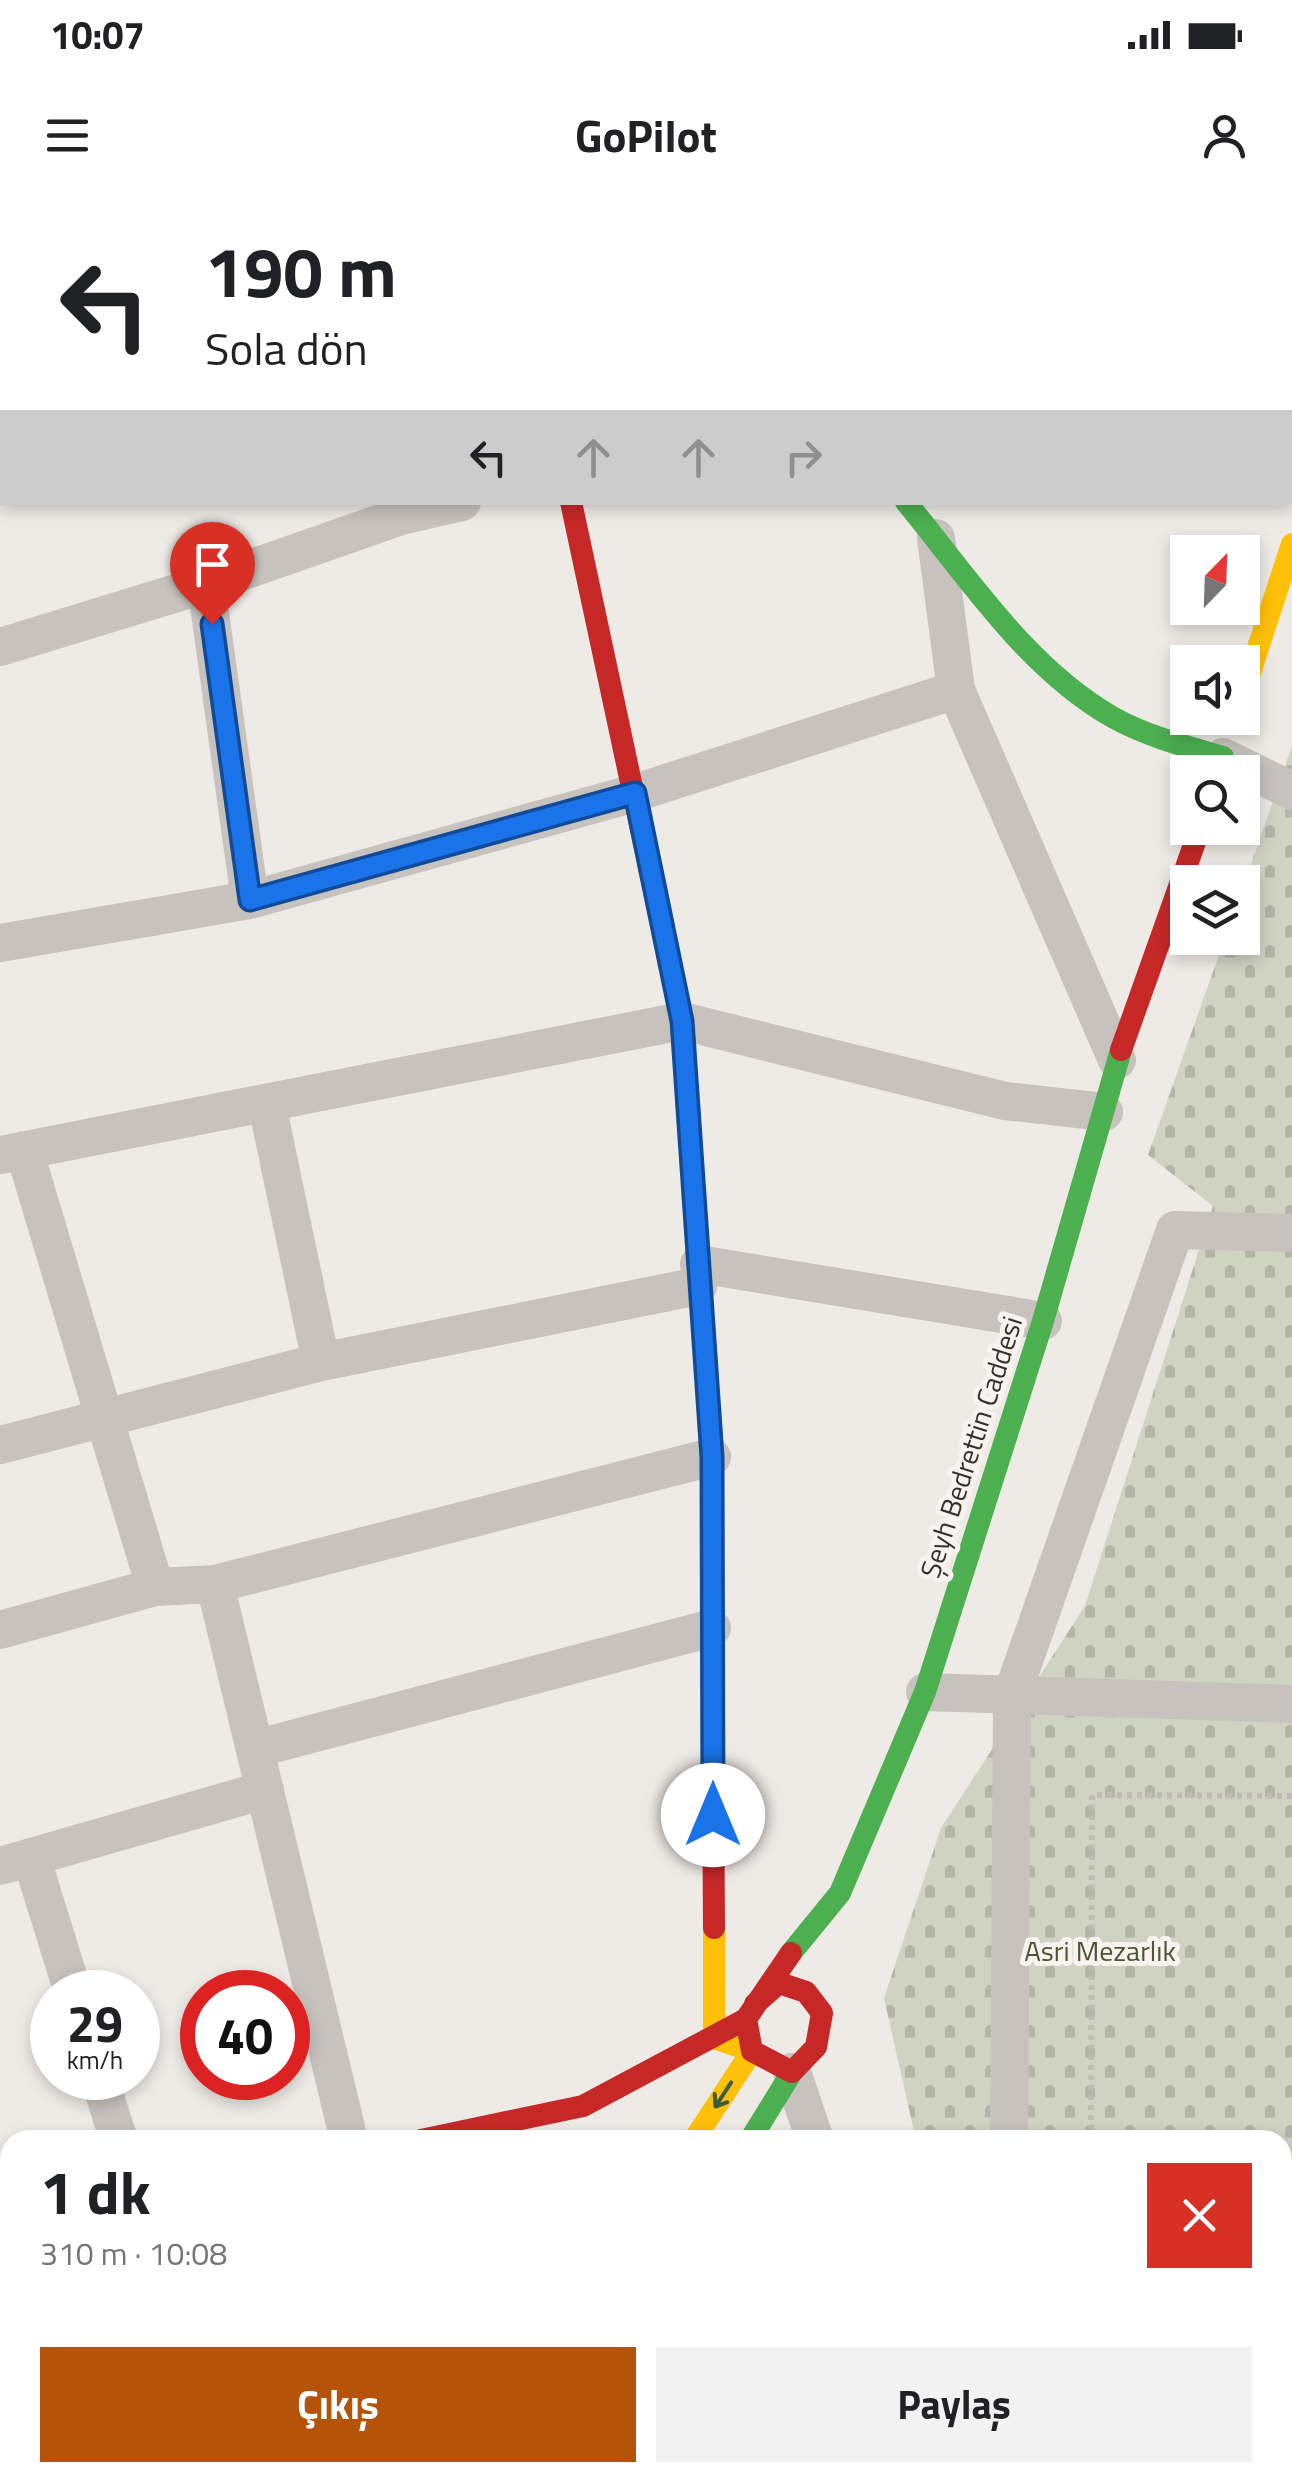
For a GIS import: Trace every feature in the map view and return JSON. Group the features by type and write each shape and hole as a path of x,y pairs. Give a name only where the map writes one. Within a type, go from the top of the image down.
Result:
{"main road":[{"path":"572,505 682,1021 712,1457 714,2038 752,2051 792,2072"},
{"path":"919,513 991,610 1061,681 1146,734 1224,754"},
{"path":"1259,645 1292,544"},
{"name":"Şeyh Bedrettin Caddesi","path":"469,2130 583,2106 714,2038 751,2012 767,1982 840,1893 925,1692 1043,1320 1117,1060 1194,845"},
{"path":"832,1944 840,1893"},
{"path":"756,2130 792,2072 816,2047 827,1979"},
{"path":"701,2130 752,2051 751,2012 778,1983 806,1992 822,2013"}],"street":[{"path":"0,647 206,584 398,509 435,505"},
{"path":"919,513 956,690 1117,1060"},
{"path":"206,584 250,900"},
{"path":"1,937 250,900 635,793 956,690"},
{"path":"1224,754 1292,791"},
{"path":"156,1586 12,1152 682,1021 1005,1101 1104,1112"},
{"path":"267,1105 322,1362"},
{"path":"1009,2130 1012,1695 1175,1230 1292,1234"},
{"path":"0,1444 322,1362 698,1275 1043,1320"},
{"path":"0,1630 156,1586 216,1584 712,1457"},
{"path":"216,1584 347,2130"},
{"path":"255,1749 712,1628"},
{"path":"925,1692 1292,1704"},
{"path":"63,1970 15,1862 265,1790"},
{"path":"792,2072 812,2130"},
{"path":"106,2100 116,2130"}],"path":[{"path":"1091,2130 1092,1796 1292,1796"}],"green space":[{"name":"Asri Mezarlık","path":"1292,746 1292,2130 914,2130 884,1998 941,1828 1085,1606 1213,1206 1148,1155 1219,955 1260,955 1260,865 1251,865"}],"traffic: fast":[{"path":"908,505 1026,648 1083,698 1140,731 1216,755"},
{"path":"791,1953 840,1893 925,1692 1043,1321 1121,1050"},
{"path":"756,2130 792,2072"}],"traffic: slow":[{"path":"1259,645 1292,544"},
{"path":"686,1073 711,1449"},
{"path":"701,2130 752,2051 714,2038 714,1928"}],"traffic: jam":[{"path":"572,505 682,1021 686,1073"},
{"path":"1121,1050 1194,845"},
{"path":"711,1449 714,1928"},
{"path":"469,2130 583,2106 746,2019 791,1953"},
{"path":"746,2019 752,2051 792,2072 816,2047 822,2013 806,1992 779,1983 755,2004"}],"route":[{"path":"212,624 250,900 635,793 682,1021 712,1457 713,1815"}]}
